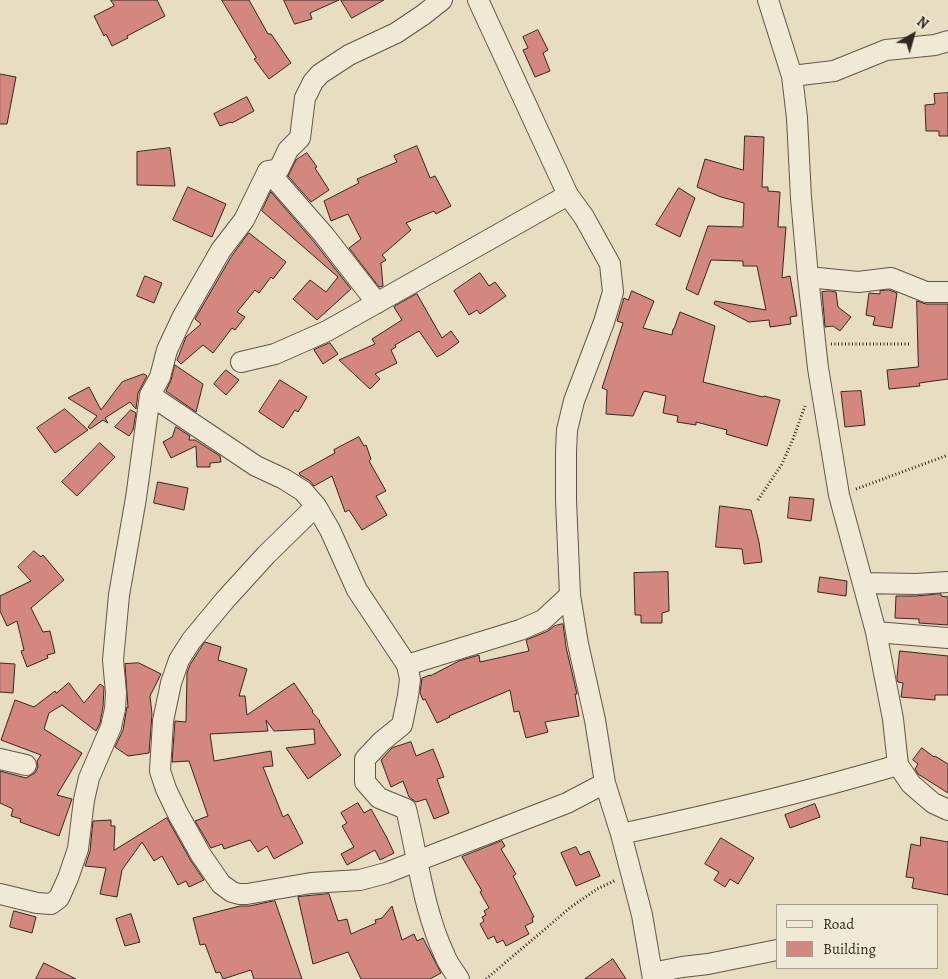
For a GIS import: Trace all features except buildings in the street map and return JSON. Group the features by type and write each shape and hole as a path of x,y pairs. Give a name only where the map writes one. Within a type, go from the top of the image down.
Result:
{"street":[{"path":"268,171 279,169 288,150 300,138 305,98 313,82 320,74 349,55 396,32 442,0"},
{"path":"478,0 568,195 584,217 610,264 614,292 574,401 568,430 566,490 570,595 578,644 595,720 605,783 621,834 642,915 652,976 682,967 708,964 776,950"},
{"path":"768,0 792,76 797,118 801,198 808,277 818,368 839,495 876,632 893,719 898,765 911,784 932,803 948,810"},
{"path":"792,76 834,71 886,50 935,46 948,42"},
{"path":"268,171 324,235 376,303"},
{"path":"0,894 38,904 51,904 59,898 68,878 78,849 84,800 89,778 111,727 115,709 116,693 113,660 119,595 136,498 150,394 160,377 168,350 183,316 221,250 244,220 268,171"},
{"path":"241,362 275,354 327,331 568,195"},
{"path":"808,277 858,282 891,278 926,292 948,292"},
{"path":"150,394 256,466 284,479 303,491 316,506 330,530 357,590 407,665 410,679 402,725 381,742 365,759 365,782 379,798 406,809 421,886 429,914 445,957 459,979"},
{"path":"316,506 266,555 191,641 179,660 171,682 163,721 160,771 178,814 221,884 232,892 247,894 311,883 360,880 386,873 567,803 605,783"},
{"path":"863,583 916,584 948,582"},
{"path":"407,665 520,630 542,620 570,595"},
{"path":"876,632 948,638"},
{"path":"0,759 26,765"},
{"path":"621,834 846,781 898,765"}],"path":[{"path":"816,344 910,344"},
{"path":"758,500 782,464 807,400"},
{"path":"839,495 948,455"},
{"path":"486,979 571,907 597,888 631,876"}]}
